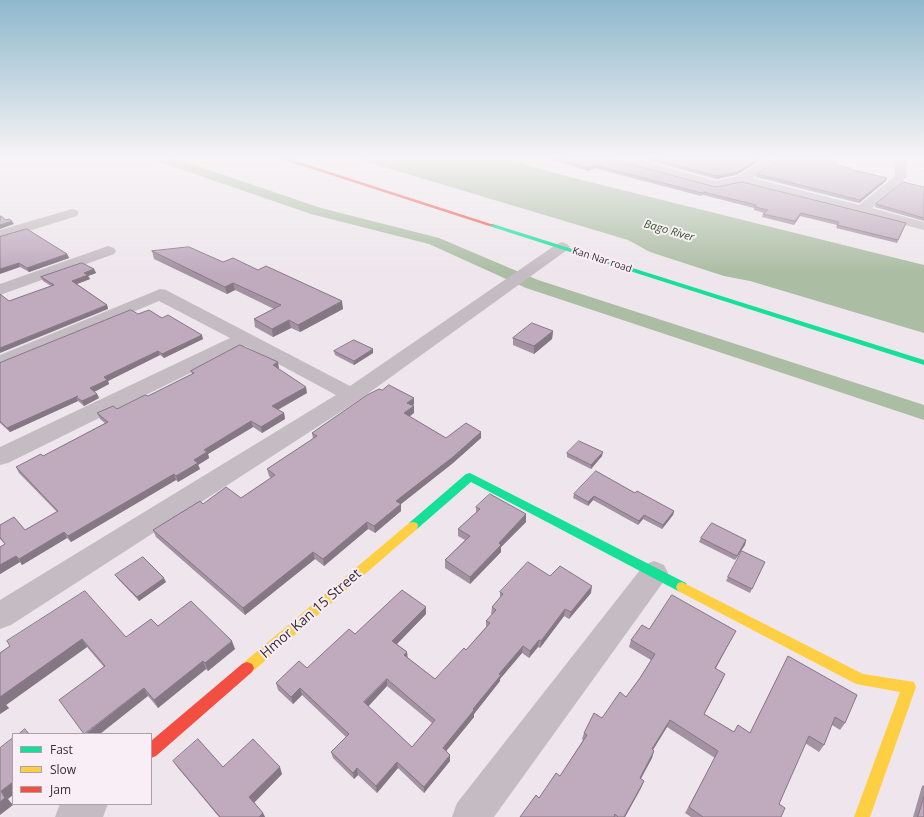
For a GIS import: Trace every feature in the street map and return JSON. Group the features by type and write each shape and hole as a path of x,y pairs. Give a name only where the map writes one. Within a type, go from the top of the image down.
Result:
{"street":[{"name":"Kan Nar road","path":"401,196 924,363"},
{"path":"807,196 924,226"},
{"path":"862,210 878,196"},
{"path":"0,235 72,213"},
{"path":"0,616 351,395 562,247"},
{"path":"0,290 108,251"},
{"path":"0,362 160,294 244,339 326,380 351,395"},
{"path":"0,457 244,339"},
{"name":"Hmor Kan 15 Street","path":"152,750 470,477 654,573"},
{"path":"471,817 654,573 861,680 909,687 862,817"},
{"path":"74,817 88,805"}],"water":[{"name":"Bago River","path":"481,196 647,196 924,265 924,333 750,281 724,276 650,252 628,240"}],"building":[{"path":"721,196 799,196 906,223 898,240 837,225 839,222 801,213 795,221 763,214 768,210 755,207 756,205"},
{"path":"845,196 865,196 860,200"},
{"path":"886,196 924,196 924,218 876,204"},
{"path":"1,216 6,220 9,219 12,221 0,225"},
{"path":"27,229 67,254 27,268 19,263 0,269 0,237"},
{"path":"189,247 223,262 233,258 258,270 266,266 342,301 298,325 289,320 272,329 254,319 281,305 233,283 225,287 152,251"},
{"path":"82,263 94,269 84,273 88,275 72,281 107,305 0,348 0,294 9,301 54,285 41,277"},
{"path":"131,310 138,314 149,310 162,318 168,315 202,335 162,354 158,351 104,377 107,380 90,388 97,394 82,401 76,397 78,396 7,428 0,421 0,363"},
{"path":"532,323 553,331 534,346 513,338"},
{"path":"354,340 373,349 354,361 334,351"},
{"path":"240,345 278,362 273,365 306,387 272,406 284,413 261,427 251,421 204,450 207,452 194,460 198,463 176,476 174,474 68,536 64,532 19,559 16,556 0,565 0,547 5,544 0,537 0,525 14,517 25,530 58,511 16,467 41,454 43,456 108,422 97,413 113,406 117,409 145,395 148,396 194,373 191,371"},
{"path":"389,385 414,398 407,403 414,406 404,413 446,438 466,423 481,432 453,457 396,501 401,504 374,526 367,522 323,559 313,552 243,608 153,530 200,501 203,504 226,487 241,498 275,475 267,469 317,436 312,433 367,395 379,389 382,390"},
{"path":"579,441 603,452 591,465 567,453"},
{"path":"596,471 635,493 637,491 674,511 663,525 644,515 639,521 594,496 588,502 574,494"},
{"path":"490,494 526,514 499,543 501,545 470,577 445,560 470,536 458,529 480,509 476,507"},
{"path":"712,523 746,540 737,556 701,538"},
{"path":"742,551 765,562 752,589 728,577"},
{"path":"143,557 164,578 137,597 115,575"},
{"path":"528,562 550,576 560,566 592,586 571,612 565,609 541,641 539,640 530,651 523,646 499,674 501,675 443,748 450,755 424,787 397,762 376,786 357,768 353,773 331,752 349,734 300,688 291,697 276,683 299,661 307,668 349,629 355,634 402,590 426,607 392,641 407,652 404,655 435,679 464,648 466,650 490,623 486,621 496,610 492,607 503,594 500,592","holes":["387,679 435,720 412,747 364,702"]},
{"path":"85,591 126,637 151,619 158,626 191,601 232,641 205,663 203,661 154,700 144,688 85,733 83,733 59,700 105,666 82,639 0,697 0,653 10,646 7,641"},
{"path":"672,595 736,631 715,668 725,674 704,714 734,732 738,725 750,733 788,656 857,695 845,723 835,717 824,745 809,736 779,804 785,808 781,817 703,817 689,807 718,751 670,720 652,749 654,751 640,778 644,781 624,817 618,817 615,814 614,817 520,817 536,795 539,798 556,773 560,776 587,735 584,733 594,713 602,718 620,692 626,697 640,678 655,654 631,640 642,625 649,629"},
{"path":"25,729 28,733 20,733"},
{"path":"12,739 12,783 1,791 5,798 0,802 0,748"},
{"path":"198,739 223,767 253,739 280,767 249,797 263,813 259,817 220,817 173,761"},
{"path":"924,797 924,817 918,817"}],"waterway":[{"path":"273,196 316,211 434,241 532,284 924,413"}],"traffic: fast":[{"path":"491,225 924,363"},
{"path":"413,526 470,477 682,587"}],"traffic: slow":[{"path":"247,668 413,526"},
{"path":"682,587 861,680 909,687 862,817"}],"traffic: jam":[{"path":"400,196 491,225"},
{"path":"152,750 247,668"}]}
